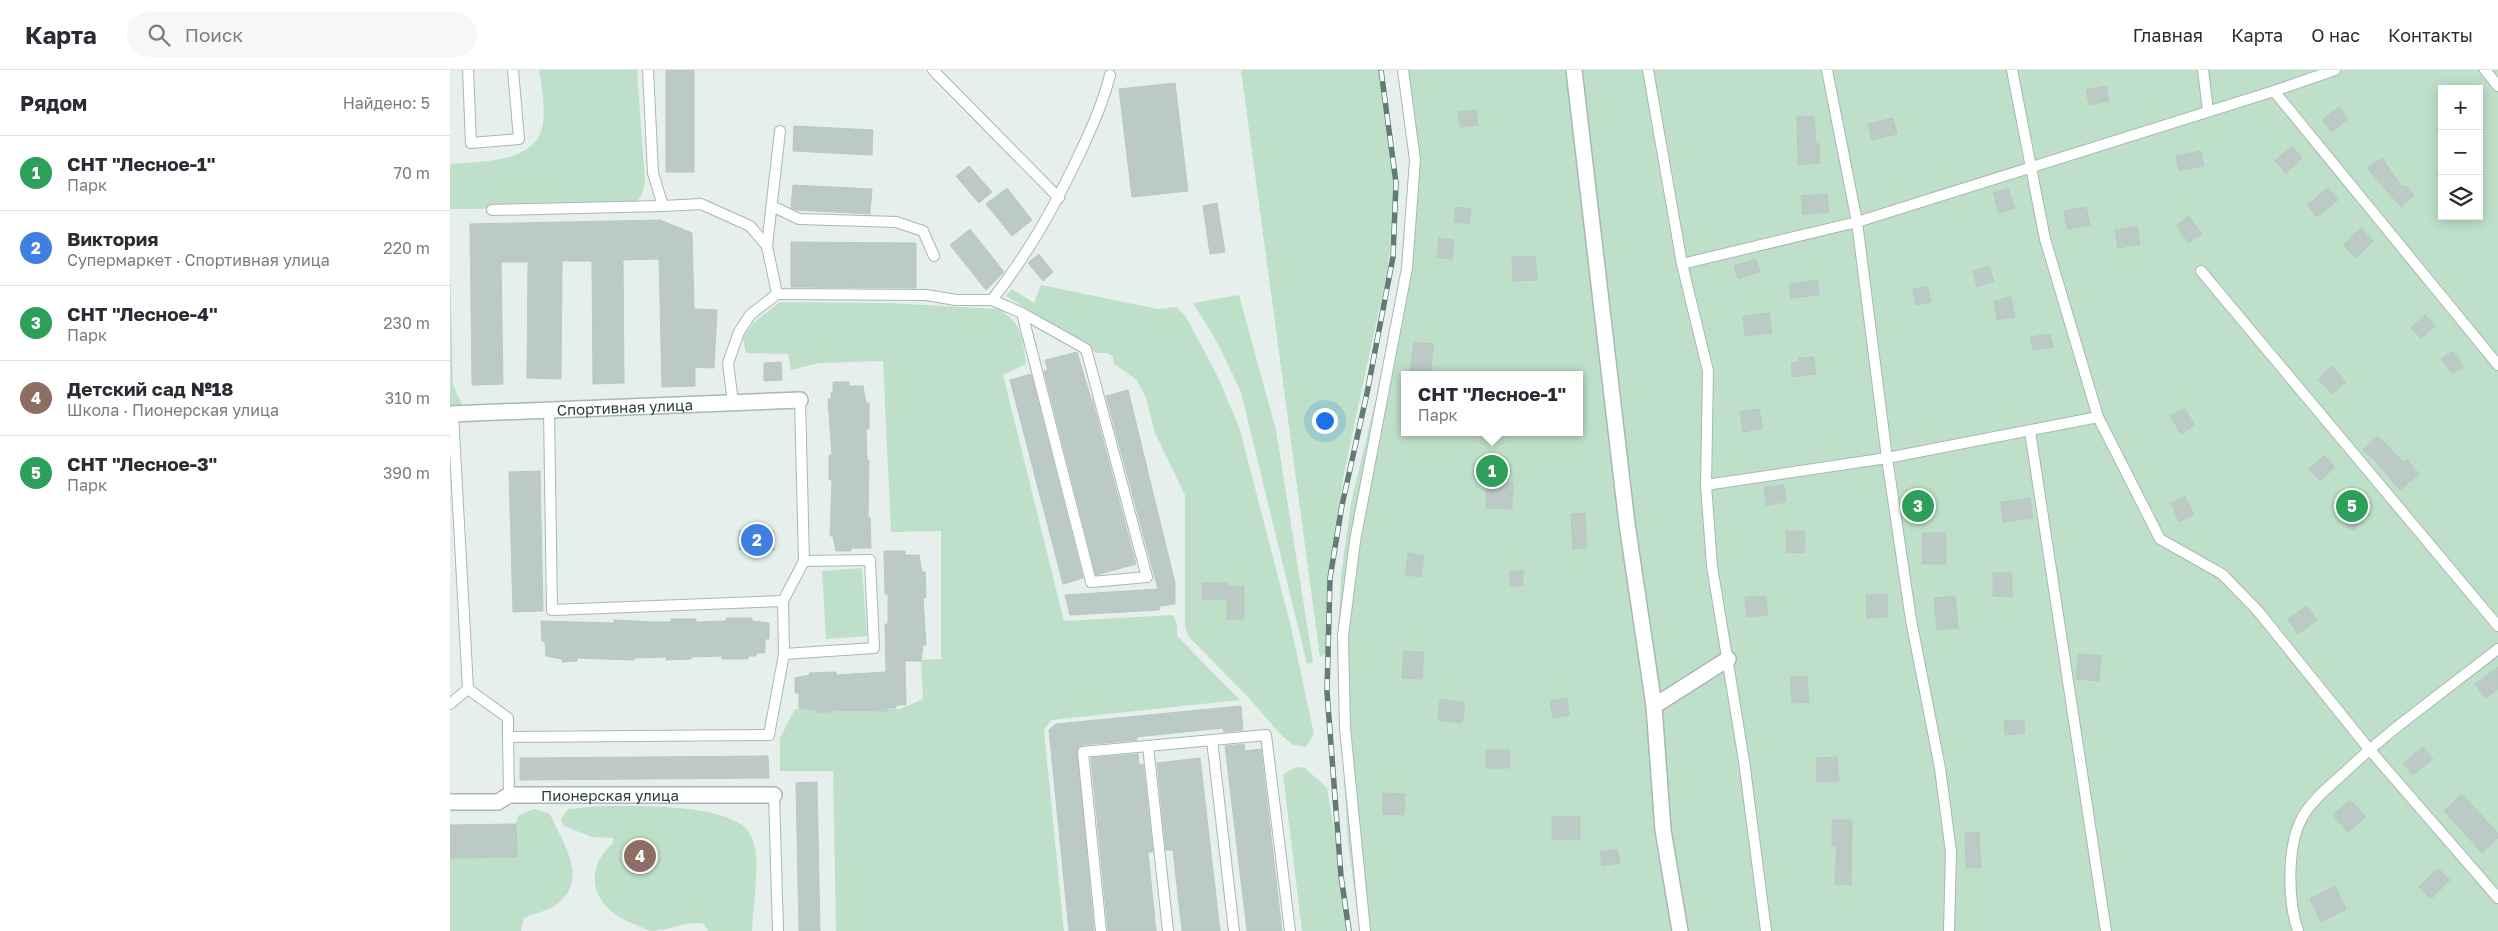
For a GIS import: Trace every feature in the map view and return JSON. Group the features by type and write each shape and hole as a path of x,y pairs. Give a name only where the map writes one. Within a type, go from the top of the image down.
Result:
{"street":[{"path":"1574,70 1627,524 1654,706 1663,830 1680,931"},
{"name":"Спортивная улица","path":"451,414 800,400"},
{"path":"1654,706 1728,659"},
{"name":"Пионерская улица","path":"450,802 498,802 509,795 774,795"}],"lane":[{"path":"468,70 471,143 520,139 513,70"},
{"path":"648,70 653,173 663,206"},
{"path":"933,70 1059,198"},
{"path":"1365,931 1345,728 1343,636 1356,541 1407,268 1414,160 1403,70"},
{"path":"1648,70 1682,264 1708,370 1706,485 1712,566 1744,761 1766,931"},
{"path":"1827,70 1857,222 1887,458 1911,620 1940,768 1951,852 1949,931"},
{"path":"2012,70 2029,167 2045,239 2098,417 2160,539 2222,574 2258,611 2369,749 2498,898"},
{"path":"2202,70 2208,111"},
{"path":"1682,264 1857,222 2274,91 2334,70"},
{"path":"2485,70 2498,86"},
{"path":"992,300 1023,260 1059,198 1104,101 1110,75"},
{"path":"2274,91 2498,365"},
{"path":"777,294 767,246 780,131"},
{"path":"492,210 701,204 750,226 767,246"},
{"path":"772,206 799,219 896,222 923,231 934,256"},
{"path":"2201,270 2498,626"},
{"path":"732,403 728,363 738,332 750,315 777,294 926,295 956,300 992,300 1022,312 1086,349 1147,577 1091,582 1022,312"},
{"path":"508,737 769,735 784,654 783,602 804,561 800,400"},
{"path":"549,410 552,610 783,602"},
{"path":"451,414 468,689"},
{"path":"1706,485 1887,458 2098,417"},
{"path":"2030,431 2106,931"},
{"path":"784,654 874,648 870,560 804,561"},
{"path":"2298,931 2291,903 2293,844 2300,821 2325,790 2369,749 2498,649"},
{"path":"450,704 468,689"},
{"path":"468,689 508,718 509,795"},
{"path":"1101,931 1083,752 1266,735 1290,931"},
{"path":"1212,740 1234,931"},
{"path":"1148,746 1168,931"},
{"path":"774,795 778,931"}],"green space":[{"path":"539,70 637,70 645,183 641,196 634,205 579,208 450,209 450,164 504,158 528,148 537,140 542,128 544,114"},
{"path":"1241,70 1379,70 1395,188 1388,268 1344,473 1330,573 1327,653 1320,657"},
{"path":"1398,70 2498,70 2498,931 1360,931 1348,843 1337,648 1341,576 1351,503 1398,306 1411,172"},
{"path":"450,258 453,385 463,407 450,408"},
{"path":"1041,285 1158,309 1177,307 1186,317 1219,379 1240,430 1291,627 1314,734 1306,747 1293,745 1279,733 1249,698 1189,637 1185,627 1185,495 1155,433 1146,398 1136,379 1114,364 1113,357 1108,353 1097,353 1006,296 1012,289 1034,303"},
{"path":"1239,295 1276,430 1313,662 1307,664 1241,392 1217,342 1193,303"},
{"path":"780,302 888,303 999,309 1013,320 1020,332 1026,364 1003,375 1064,621 1173,615 1177,624 1177,636 1240,700 1051,720 1044,730 1064,931 836,931 833,771 780,771 780,738 795,709 900,709 923,699 921,660 941,659 941,531 891,532 883,361 819,363 791,370 788,354 746,353 743,338 753,323"},
{"path":"862,568 867,636 826,639 822,571"},
{"path":"1296,767 1305,768 1327,788 1351,931 1302,931 1283,774"},
{"path":"603,806 655,806 695,810 729,818 742,825 753,841 756,855 752,931 708,931 704,924 691,923 651,931 623,919 611,911 597,891 595,880 596,867 602,855 613,843 613,838 592,837 564,826 561,819 568,809"},
{"path":"535,809 550,814 567,850 573,874 571,886 565,897 553,907 524,918 521,931 450,931 450,858 517,857 516,824 519,815"}],"building":[{"path":"666,70 694,70 694,172 666,172"},
{"path":"1175,83 1188,191 1132,197 1119,89"},
{"path":"2106,86 2109,101 2089,105 2086,90"},
{"path":"2339,107 2348,119 2332,132 2322,120"},
{"path":"1476,110 1478,125 1460,127 1458,112"},
{"path":"1814,116 1816,144 1819,143 1820,163 1798,165 1797,117"},
{"path":"1893,118 1897,134 1872,140 1868,124"},
{"path":"794,126 873,130 872,155 793,151"},
{"path":"2292,146 2302,158 2286,173 2275,161"},
{"path":"2201,151 2204,166 2179,171 2176,156"},
{"path":"2382,158 2402,187 2405,185 2414,195 2401,207 2367,168"},
{"path":"969,166 992,192 979,203 956,176"},
{"path":"793,185 872,189 870,214 796,210 791,208"},
{"path":"1007,188 1032,220 1012,236 986,204"},
{"path":"2008,188 2015,208 1999,213 1993,193"},
{"path":"2328,188 2338,200 2317,217 2307,205"},
{"path":"1827,194 1829,212 1803,215 1801,196"},
{"path":"1217,203 1225,252 1210,254 1203,206"},
{"path":"1456,207 1471,209 1469,224 1454,222"},
{"path":"2086,207 2090,225 2067,229 2064,211"},
{"path":"2189,216 2202,234 2189,243 2176,226"},
{"path":"660,220 692,233 694,309 717,310 714,368 695,367 695,386 662,387 659,259 623,260 624,383 593,384 592,261 562,261 561,379 527,378 528,262 501,262 503,384 472,385 470,224"},
{"path":"2137,226 2140,244 2118,248 2115,230"},
{"path":"2361,228 2373,241 2356,258 2343,245"},
{"path":"970,229 1004,272 986,290 950,245"},
{"path":"1439,238 1454,240 1452,259 1437,258"},
{"path":"791,242 916,243 916,288 791,287"},
{"path":"1039,254 1053,272 1043,281 1028,263"},
{"path":"1535,256 1537,280 1513,281 1512,257"},
{"path":"1756,259 1760,272 1738,279 1734,266"},
{"path":"1989,266 1994,281 1977,287 1973,271"},
{"path":"1818,280 1819,295 1791,298 1789,284"},
{"path":"1927,286 1931,302 1916,305 1913,289"},
{"path":"2011,297 2015,317 1997,320 1994,301"},
{"path":"1769,313 1772,333 1745,336 1743,316"},
{"path":"2425,315 2435,326 2421,338 2411,328"},
{"path":"2050,334 2053,347 2033,350 2030,337"},
{"path":"1414,342 1434,344 1430,371 1410,370"},
{"path":"2453,351 2464,366 2453,374 2441,359"},
{"path":"1077,352 1092,399 1136,564 1096,575 1044,371 1048,370 1045,360"},
{"path":"1814,357 1816,374 1792,377 1791,363 1799,362 1798,358"},
{"path":"781,362 782,380 764,381 764,363"},
{"path":"2332,366 2346,382 2332,394 2318,379"},
{"path":"1031,374 1083,578 1063,584 1010,380"},
{"path":"833,382 849,382 849,386 863,386 866,403 869,403 869,429 866,429 867,460 869,460 868,517 870,517 871,548 851,548 851,551 836,551 833,536 830,536 832,480 829,480 829,455 832,455 828,399 831,399"},
{"path":"1128,390 1175,583 1175,604 1160,606 1159,610 1070,615 1065,595 1158,589 1106,396"},
{"path":"2184,408 2195,425 2181,434 2170,416"},
{"path":"1759,409 1763,428 1743,432 1740,412"},
{"path":"2378,436 2403,462 2407,459 2419,474 2400,490 2363,450"},
{"path":"2324,455 2335,467 2320,481 2309,469"},
{"path":"540,471 543,611 513,612 509,472"},
{"path":"1487,483 1513,483 1512,509 1486,508"},
{"path":"1784,485 1786,502 1766,505 1764,487"},
{"path":"2185,496 2194,515 2179,522 2171,503"},
{"path":"2030,498 2033,518 2003,522 2001,502"},
{"path":"2359,502 2370,514 2353,531 2341,520"},
{"path":"1585,513 1587,548 1573,549 1571,514"},
{"path":"739,531 774,531 774,550 739,550"},
{"path":"1786,531 1805,531 1804,553 1786,552"},
{"path":"1922,533 1946,533 1946,564 1922,564"},
{"path":"884,551 905,551 905,555 919,555 922,572 925,572 926,598 923,598 926,645 923,645 921,661 905,661 906,705 896,705 896,708 888,708 888,711 831,710 831,712 816,712 816,710 799,708 799,693 795,693 795,678 810,675 809,673 836,672 836,675 886,672 885,624 888,624 888,594 885,594"},
{"path":"1408,553 1424,556 1421,577 1405,575"},
{"path":"1510,571 1523,571 1523,586 1510,586"},
{"path":"1993,573 2012,573 2012,597 1993,596"},
{"path":"1202,583 1228,583 1228,586 1244,586 1244,619 1227,619 1227,599 1202,599"},
{"path":"1887,594 1888,617 1867,618 1866,595"},
{"path":"1766,596 1768,615 1747,617 1745,597"},
{"path":"1955,596 1958,628 1937,630 1934,598"},
{"path":"2306,606 2317,620 2298,634 2288,619"},
{"path":"726,618 752,618 752,621 769,623 769,639 765,639 765,653 756,653 756,656 748,656 748,659 722,659 722,656 666,660 666,657 634,658 634,660 577,658 577,661 562,662 562,659 546,656 545,641 542,641 541,621 614,623 614,620 671,622 671,619 696,619 696,622 726,621"},
{"path":"1404,651 1424,652 1422,679 1402,678"},
{"path":"2078,654 2101,656 2099,681 2076,679"},
{"path":"2498,667 2498,689 2486,698 2475,684"},
{"path":"1807,676 1809,702 1792,703 1790,677"},
{"path":"1567,698 1569,715 1553,718 1550,701"},
{"path":"1440,699 1465,703 1462,723 1438,720"},
{"path":"1241,706 1243,730 1224,732 1223,728 1136,737 1137,740 1082,745 1077,749 1094,931 1069,931 1049,730 1056,724"},
{"path":"2024,720 2025,733 2005,735 2004,721"},
{"path":"1244,744 1245,751 1261,749 1282,931 1247,931 1225,746"},
{"path":"2423,747 2433,759 2413,775 2403,763"},
{"path":"1486,750 1510,750 1510,768 1486,768"},
{"path":"1138,754 1139,765 1143,764 1153,852 1148,852 1156,931 1108,931 1091,758"},
{"path":"768,756 769,778 520,780 520,758"},
{"path":"1837,757 1839,781 1817,782 1816,758"},
{"path":"1200,758 1220,931 1182,931 1173,850 1166,850 1157,763"},
{"path":"817,782 820,931 799,931 796,783"},
{"path":"1383,793 1405,794 1404,815 1383,814"},
{"path":"2462,794 2498,833 2498,838 2482,853 2444,811"},
{"path":"2350,800 2366,817 2348,832 2333,815"},
{"path":"1552,817 1580,817 1580,839 1552,839"},
{"path":"1832,820 1852,820 1851,885 1835,884 1837,846 1832,846"},
{"path":"516,824 517,857 450,858 450,825"},
{"path":"1979,832 1981,867 1966,868 1965,833"},
{"path":"1617,849 1620,863 1602,866 1600,852"},
{"path":"2438,868 2450,880 2431,899 2419,887"},
{"path":"2335,886 2346,909 2321,922 2310,899"}],"railway":[{"path":"1349,931 1341,876 1327,692 1330,578 1342,505 1367,393 1393,257 1396,183 1381,70"}],"place":[{"name":"СНТ \"Лесное-1\"","path":"1492,471"},
{"name":"СНТ \"Лесное-4\"","path":"1918,506"},
{"name":"СНТ \"Лесное-3\"","path":"2352,506"},
{"name":"Виктория","path":"757,540"},
{"name":"Детский сад №18","path":"640,856"}]}
